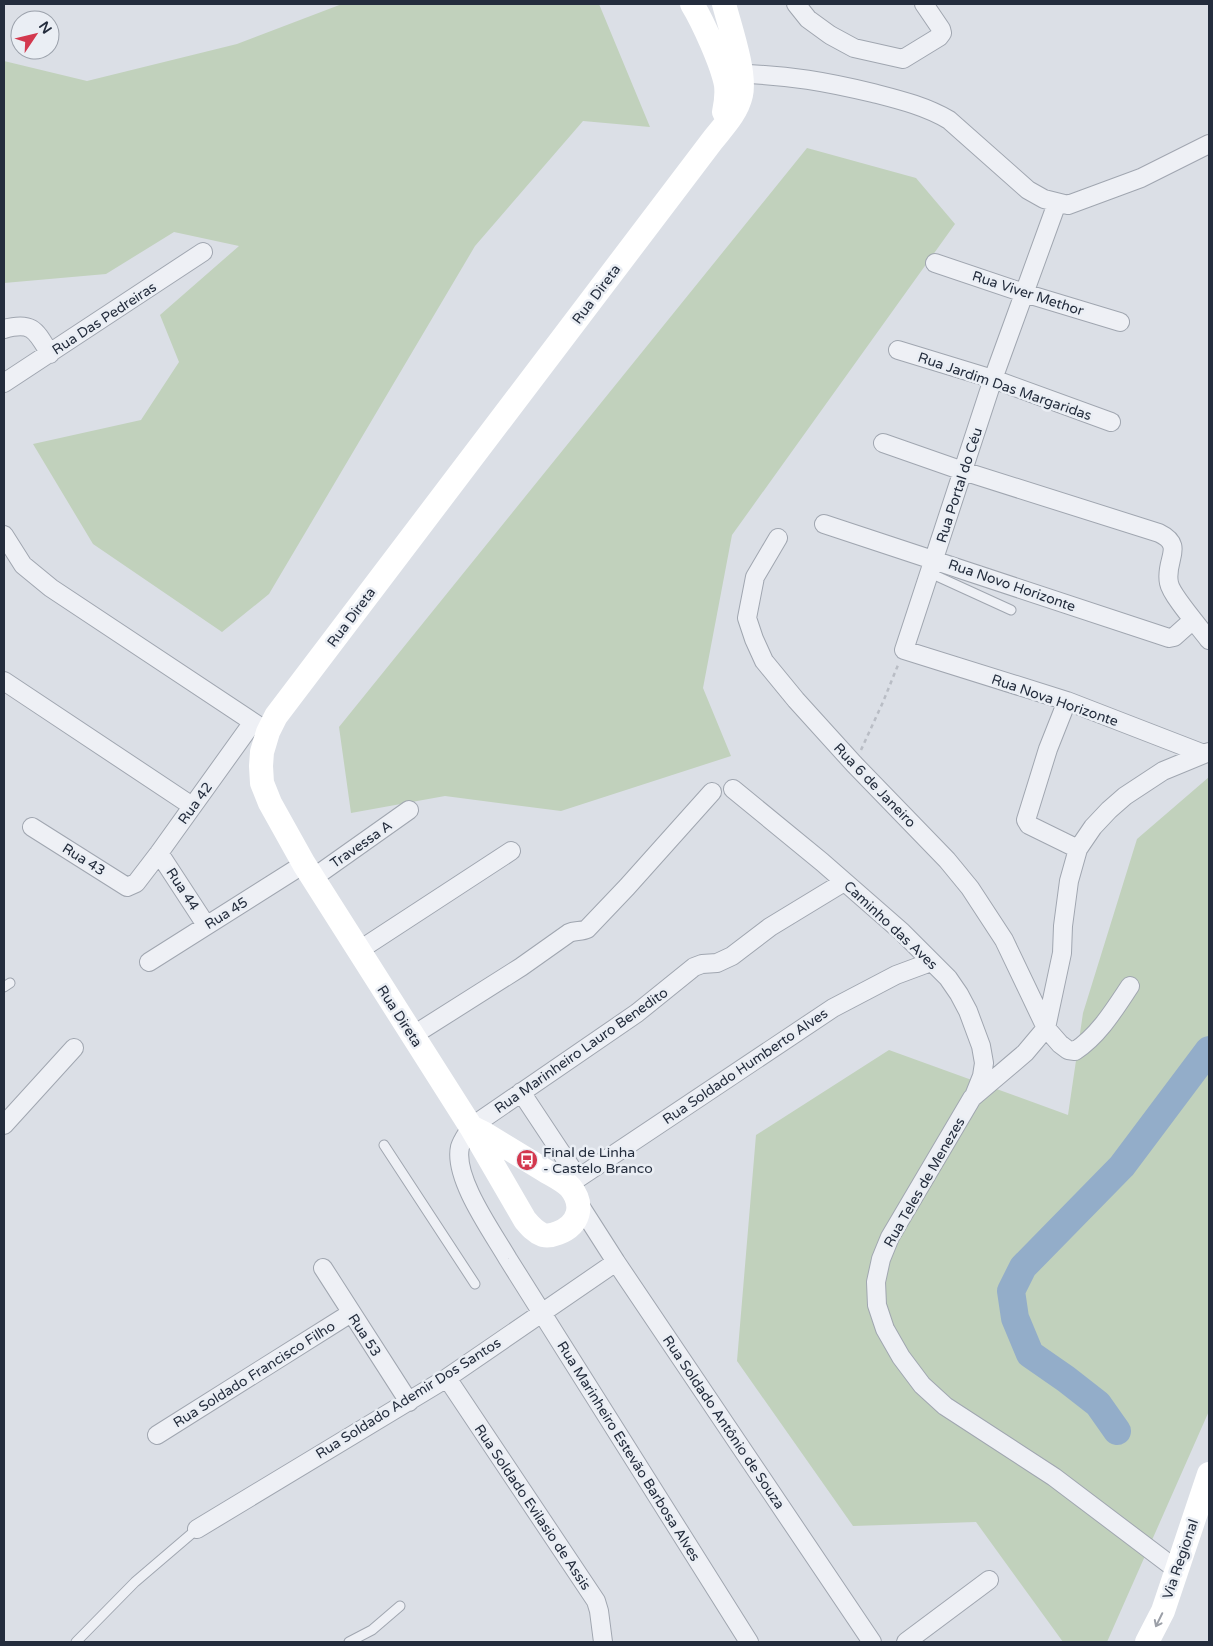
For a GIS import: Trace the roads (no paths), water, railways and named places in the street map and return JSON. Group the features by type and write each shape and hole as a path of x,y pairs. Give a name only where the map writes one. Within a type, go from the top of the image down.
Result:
{"street":[{"name":"Rua Direta","path":"471,1127 574,1188 578,1212 576,1219 563,1231 552,1235 544,1235 534,1230 525,1220 471,1127 308,871 270,803 262,783 261,727 276,716 728,122 741,94 741,74 692,4"},
{"name":"Rua Direta","path":"712,141 724,113 727,100 724,4"},
{"path":"796,4 808,19 830,35 854,48 903,59 939,37 942,33 924,4"},
{"path":"741,74 778,75 825,82 910,102 935,112 949,120 1028,190 1044,199 1068,205 1141,178 1209,144"},
{"name":"Rua Portal do Céu","path":"904,650 962,471 1057,203"},
{"name":"Rua Das Pedreiras","path":"4,383 203,252"},
{"name":"Rua Viver Methor","path":"935,263 1024,293 1120,322"},
{"path":"4,329 18,325 27,326 35,331 50,354"},
{"name":"Rua Jardim Das Margaridas","path":"898,350 994,379 1111,422"},
{"path":"883,443 962,471 1167,537 1172,542 1173,549 1167,573 1170,586 1209,640"},
{"name":"Rua Novo Horizonte","path":"824,524 932,566 1169,638 1174,637 1193,620"},
{"path":"4,535 23,565 51,588 261,727"},
{"name":"Rua 6 de Janeiro","path":"778,538 755,577 747,618 764,661 796,700 854,764 947,860 970,888 1004,940 1046,1028 1060,1044 1068,1050 1075,1051 1102,1026 1130,986"},
{"name":"Rua Nova Horizonte","path":"904,650 1066,701 1207,753"},
{"path":"4,681 192,806"},
{"path":"1066,701 1048,749 1026,820 1029,825 1078,849"},
{"name":"Rua 42","path":"136,883 192,806 261,727"},
{"name":"Rua Teles de Menezes","path":"1177,1570 1054,1477 945,1406 922,1385 901,1357 885,1329 877,1306 876,1282 881,1258 890,1237 972,1098 1025,1053 1046,1028 1062,953 1062,926 1069,881 1078,849 1108,810 1125,796 1163,771 1207,753"},
{"name":"Caminho das Aves","path":"733,789 902,932 948,978 968,1011 982,1046 984,1064 982,1076 972,1098"},
{"path":"412,1036 521,967 568,933 587,929 712,792"},
{"name":"Travessa A","path":"308,871 409,810"},
{"name":"Rua 43","path":"32,827 127,887 136,883"},
{"path":"358,951 511,851"},
{"name":"Rua 44","path":"159,853 206,925"},
{"name":"Rua 45","path":"149,962 206,925 308,871"},
{"name":"Rua Marinheiro Lauro Benedito","path":"471,1127 637,1013 694,967 702,964 717,963 732,956 776,923 844,882"},
{"name":"Rua Soldado Humberto Alves","path":"574,1188 833,1008 896,975 931,962"},
{"path":"4,1125 74,1048"},
{"name":"Rua Soldado Antônio de Souza","path":"521,1092 616,1262 872,1642"},
{"name":"Rua Marinheiro Estevão Barbosa Alves","path":"471,1127 462,1141 459,1149 459,1158 465,1183 474,1202 749,1642"},
{"name":"Rua Soldado Ademir Dos Santos","path":"196,1529 447,1378 616,1262"},
{"name":"Rua 53","path":"323,1268 409,1402"},
{"name":"Rua Soldado Francisco Filho","path":"156,1435 351,1313"},
{"name":"Rua Soldado Evilasio de Assis","path":"447,1378 596,1601 603,1642"},
{"name":"Via Regional","path":"1147,1642 1163,1611 1209,1474"},
{"path":"906,1642 989,1580"}],"lane":[{"path":"932,566 1011,610"},
{"path":"384,1145 475,1284"},
{"path":"76,1642 135,1582 196,1529"},
{"path":"349,1642 372,1630 400,1606"}],"waterway":[{"path":"1117,1431 1098,1404 1030,1354 1015,1318 1011,1291 1023,1267 1122,1166 1209,1050"}],"place":[{"name":"Final de Linha - Castelo Branco","path":"527,1160"}]}
